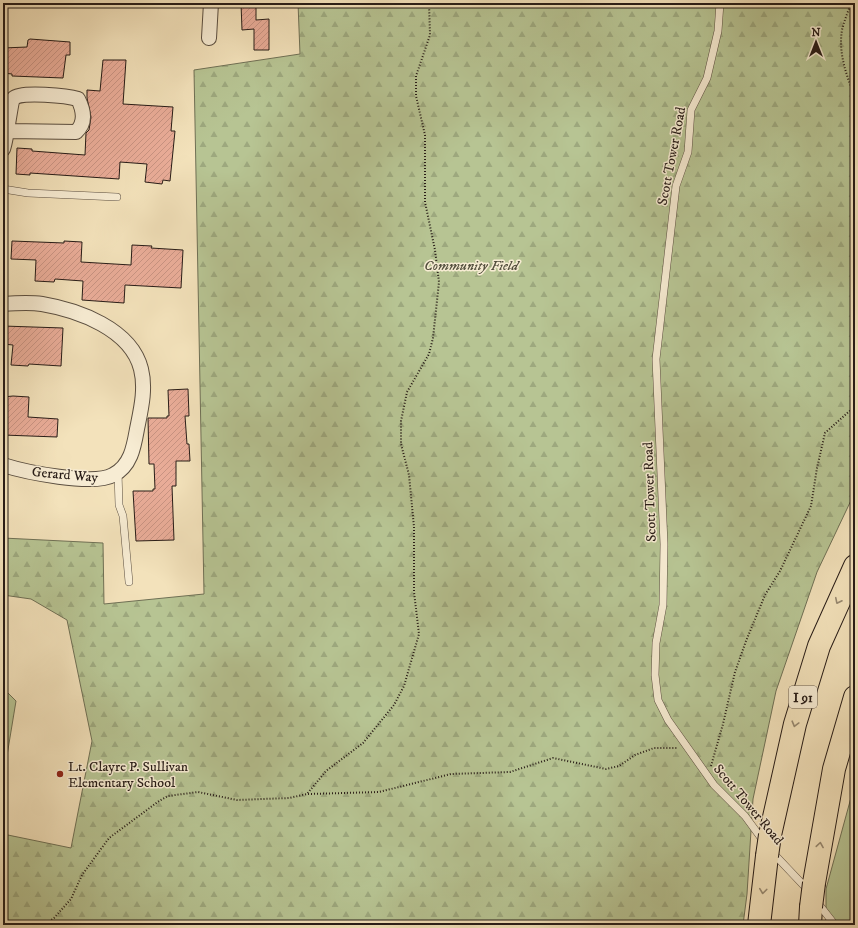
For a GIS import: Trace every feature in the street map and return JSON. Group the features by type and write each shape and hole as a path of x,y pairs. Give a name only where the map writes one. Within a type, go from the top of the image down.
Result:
{"highway":[{"name":"I 91","path":"759,925 770,835 795,724 818,646 855,566"},
{"path":"810,916 814,883 834,769 855,697"}],"street":[{"path":"209,38 211,3"},
{"path":"3,150 9,131 11,105 14,98 17,96 32,95 69,97 78,99 82,106 82,127 76,132 9,131"},
{"name":"Gerard Way","path":"3,304 41,304 76,314 103,325 115,333 132,350 141,369 143,401 132,451 128,460 113,476 103,478 63,477 3,465"}],"lane":[{"name":"Scott Tower Road","path":"720,3 718,31 707,78 691,110 688,152 676,186 656,359 664,544 663,605 656,643 655,675 658,700 668,720 714,785 745,816 777,859 803,884 836,925"},
{"path":"3,189 28,193 117,197"},
{"path":"118,472 119,505 123,516 129,582"}],"path":[{"path":"307,794 326,771 363,743 394,705 404,686 419,634 414,592 414,527 409,475 401,444 401,421 408,392 429,354 433,338 439,282 435,250 424,202 425,135 416,96 416,76 430,35 429,3"},
{"path":"851,3 842,29 840,46 843,63 855,98"},
{"path":"714,785 708,772 718,743 735,672 746,641 765,595 780,571 811,506 817,468 825,433 853,408 855,401"},
{"path":"44,925 54,918 71,899 82,875 109,838 168,796 198,792 237,800 289,798 307,794 379,792 451,774 510,772 553,758 606,769 619,766 635,755 654,748 688,748"}],"green space":[{"name":"Community Field","path":"298,3 855,3 855,492 817,572 776,691 753,799 747,894 743,925 3,925 3,834 71,848 92,741 67,620 31,599 3,595 3,538 103,543 104,604 204,594 194,70 300,54"},
{"path":"3,688 16,701 3,780"},
{"path":"855,783 855,925 826,925 826,889"}],"building":[{"path":"241,3 256,3 256,20 269,19 269,50 254,50 254,29 242,30"},
{"path":"28,40 70,42 70,55 66,55 63,78 12,76 12,74 3,73 3,48 27,47"},
{"path":"103,60 126,60 123,104 173,107 171,131 175,131 170,181 163,180 162,184 145,182 147,164 120,162 119,179 30,173 30,175 16,174 17,148 32,149 32,151 85,155 86,133 89,130 91,117 87,90 100,91"},
{"path":"12,241 64,243 64,241 82,242 81,262 131,265 132,245 183,250 181,288 125,285 124,303 82,300 83,281 55,279 54,282 35,281 36,260 11,259"},
{"path":"3,326 63,328 61,366 29,364 28,366 11,365 13,345 3,344"},
{"path":"188,389 189,416 185,416 190,461 176,461 176,486 172,486 174,540 136,541 133,491 153,491 153,489 155,489 154,464 149,464 148,418 167,418 167,416 169,416 168,390"},
{"path":"3,397 29,397 28,417 58,419 57,437 3,435"}],"place":[{"name":"Lt. Clayre P. Sullivan Elementary School","path":"60,774"}]}
